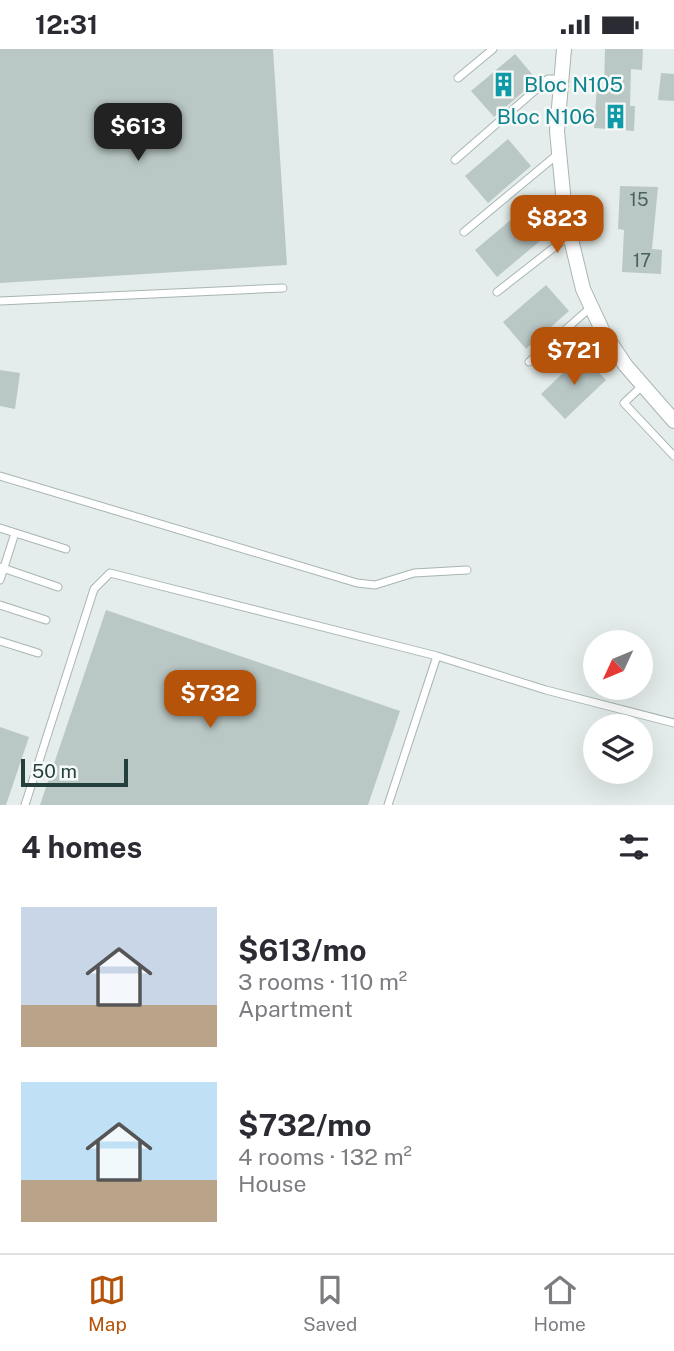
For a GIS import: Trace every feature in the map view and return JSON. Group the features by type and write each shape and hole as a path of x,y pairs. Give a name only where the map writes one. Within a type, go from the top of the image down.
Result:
{"street":[{"path":"564,49 557,131 565,215 583,289 603,332 674,421"}],"lane":[{"path":"458,78 493,49"},
{"path":"455,160 548,79 561,79"},
{"path":"464,232 559,152"},
{"path":"497,292 570,235"},
{"path":"0,300 283,288"},
{"path":"528,362 591,307"},
{"path":"643,385 624,403 674,456"},
{"path":"0,476 357,583 375,585 414,573 467,570"},
{"path":"0,528 66,549"},
{"path":"0,580 15,533"},
{"path":"2,568 58,587"},
{"path":"25,805 94,589 110,573 437,656 547,690 674,723"},
{"path":"0,605 46,620"},
{"path":"0,641 38,653"},
{"path":"388,805 437,656"}],"building":[{"path":"0,49 273,49 287,265 0,283"},
{"path":"605,49 643,49 642,70 631,69 630,106 635,106 634,131 594,128 597,86 604,87"},
{"name":"Bloc N105","path":"515,54 537,80 494,117 471,91"},
{"path":"661,73 674,74 674,101 658,100"},
{"path":"508,139 531,166 488,203 465,176"},
{"path":"620,186 658,187 652,249 662,250 661,274 622,272 624,230 618,229"},
{"path":"519,213 541,240 497,277 475,250"},
{"path":"546,285 569,311 526,349 503,322"},
{"path":"582,355 606,380 565,419 541,394"},
{"path":"0,370 20,373 15,409 0,406"},
{"path":"106,610 400,711 368,805 40,805"},
{"path":"0,727 29,737 6,805 0,805"}],"place":[{"name":"Bloc N105","path":"504,85"},
{"name":"Bloc N106","path":"615,117"}]}
